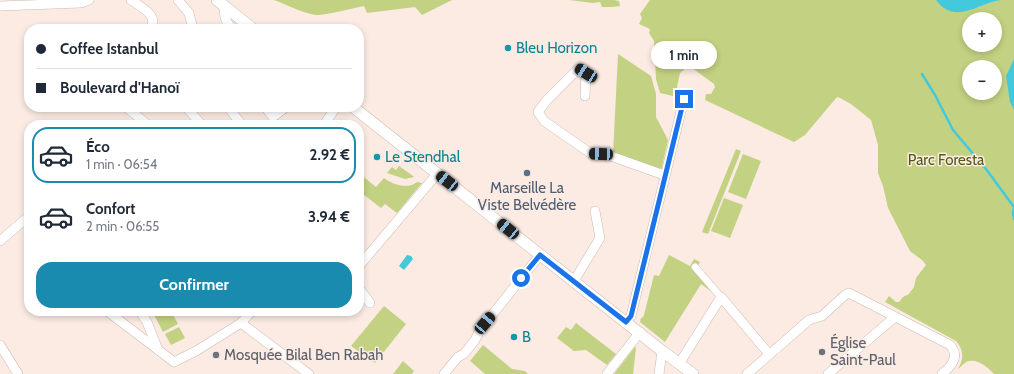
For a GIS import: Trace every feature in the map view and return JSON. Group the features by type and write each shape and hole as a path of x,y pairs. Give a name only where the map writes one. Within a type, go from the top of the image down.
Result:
{"street":[{"path":"0,6 81,4 89,0"},
{"path":"131,0 154,18 154,24"},
{"path":"178,0 189,12 192,24"},
{"path":"220,3 228,24"},
{"path":"220,3 247,24"},
{"path":"585,96 586,73 578,69 546,101 538,112 544,121 590,154 605,154 664,175"},
{"path":"626,322 631,316 664,175 684,99"},
{"path":"132,112 142,120"},
{"path":"190,112 198,120"},
{"path":"232,112 238,120"},
{"path":"269,112 273,117 280,112"},
{"path":"360,112 693,374"},
{"path":"364,260 437,174"},
{"path":"574,281 600,238 595,211"},
{"path":"0,241 24,220"},
{"path":"444,374 458,357 464,354 475,340 477,333 540,255"},
{"path":"695,267 769,354"},
{"path":"747,374 809,320 822,316 849,293 948,343 954,350 955,355 952,365 942,374"},
{"path":"364,295 370,303"},
{"path":"679,364 721,297"},
{"path":"114,316 174,362 196,351 241,323 247,316"},
{"path":"144,316 148,322 158,350"},
{"path":"828,374 895,317"},
{"path":"241,323 309,374"},
{"path":"607,374 640,332"},
{"path":"0,345 18,374"},
{"path":"659,374 662,351"}],"green space":[{"path":"274,0 452,0 422,15 415,7 367,13 364,6 316,15 300,11"},
{"path":"569,0 614,0 619,1 620,6 602,7 600,2 593,3"},
{"name":"Parc Foresta","path":"650,0 1014,0 1014,374 994,374 985,366 974,361 966,362 958,369 962,358 962,351 956,341 885,302 889,296 896,302 899,302 903,297 909,294 914,287 916,278 926,265 910,251 888,208 883,186 878,173 878,145 871,120 851,104 837,97 805,135 794,142 705,100 706,94 711,94 715,87 714,84 692,68 685,69 680,73 677,87 680,90 673,96 660,93 656,79 654,41 649,33 650,29 639,24 642,18 640,14"},
{"path":"618,54 651,76 656,94 656,117 668,140 661,171 613,154"},
{"path":"736,149 741,151 708,234 702,232"},
{"path":"743,154 761,161 746,199 728,192"},
{"path":"399,166 414,177 405,179 387,173 392,167 396,170"},
{"path":"364,177 376,187 384,178 391,182 405,186 409,186 417,182 422,183 397,213 385,204 381,208 364,195"},
{"path":"724,198 743,205 730,238 711,231"},
{"path":"669,255 690,266 694,259 700,262 697,267 715,294 701,284 665,342 640,322 644,315 654,275 659,276"},
{"path":"384,306 406,324 375,363 351,346"},
{"path":"155,316 174,316 178,324 163,332"},
{"path":"576,323 616,354 607,365 586,350 574,351 557,338 566,327 571,330"},
{"path":"179,327 185,338 171,345 165,334"},
{"path":"483,345 512,369 525,371 528,374 485,374 470,361"},
{"path":"635,347 633,374 614,374"},
{"path":"403,361 414,371 412,374 393,374"}],"water":[{"path":"936,0 1001,0 967,11 959,12 944,8"},
{"path":"1014,59 1014,110 1010,102 1006,76"},
{"path":"407,255 411,256 413,259 404,270 399,266"}],"waterway":[{"path":"922,74 935,95 953,130 986,169 1014,207"},
{"path":"1014,208 1014,219"}],"place":[{"name":"Bleu Horizon","path":"508,48"},
{"name":"Le Stendhal","path":"377,157"},
{"name":"Marseille La Viste Belvédère","path":"527,173"},
{"name":"B","path":"514,337"},
{"name":"Église Saint-Paul","path":"822,352"},
{"name":"Mosquée Bilal Ben Rabah","path":"216,355"}],"route":[{"path":"521,278 540,255 626,322 631,316 664,175 684,99"}]}
